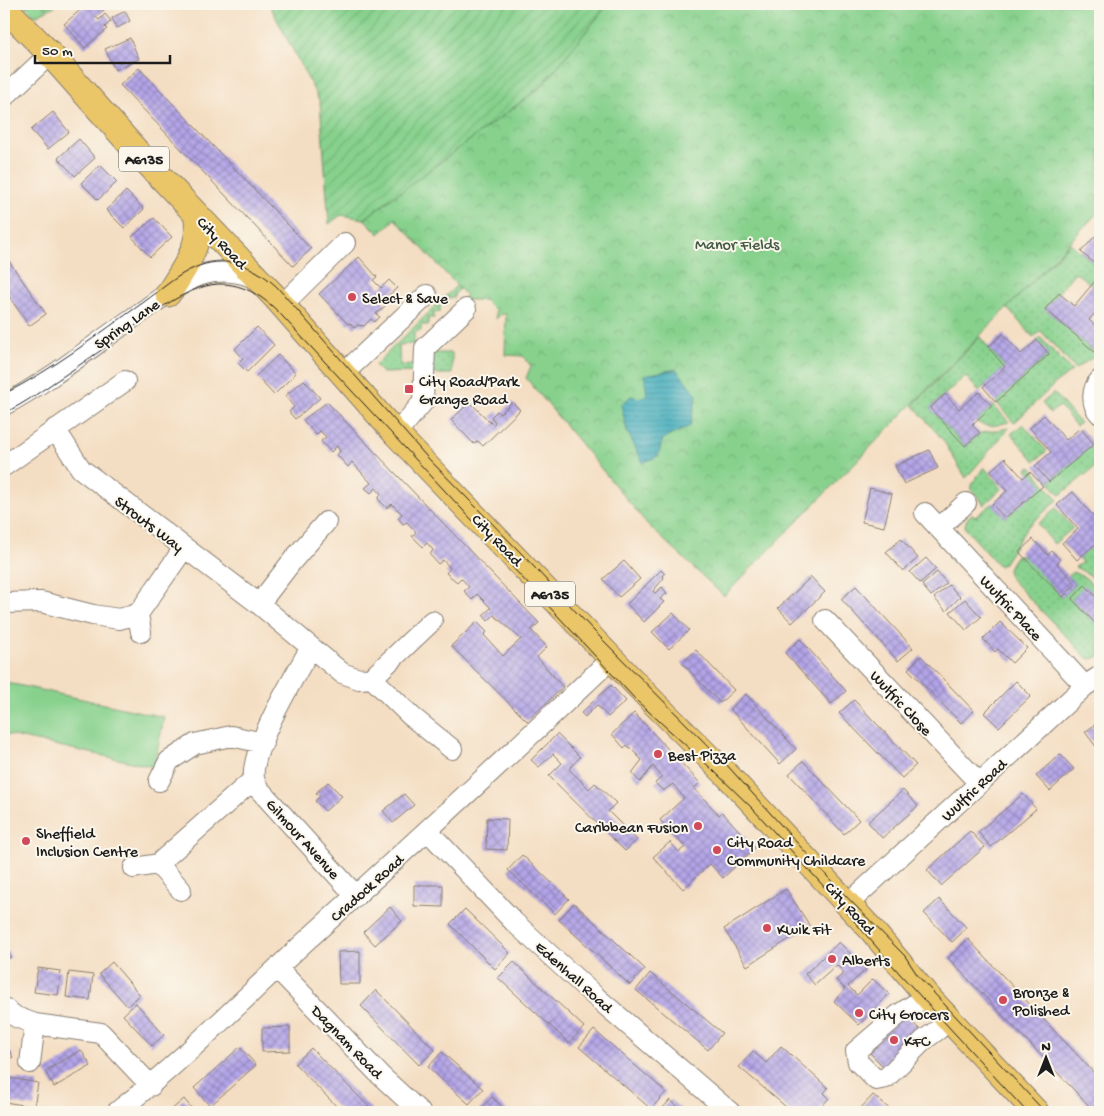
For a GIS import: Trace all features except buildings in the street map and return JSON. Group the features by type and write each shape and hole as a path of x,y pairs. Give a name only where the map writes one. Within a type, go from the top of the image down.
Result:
{"main road":[{"name":"City Road","path":"4,7 50,54 282,305 396,434 726,774 848,904 926,996 944,1024 1036,1112"},
{"path":"168,294 186,264 195,244 197,215"}],"street":[{"path":"4,97 50,54"},
{"path":"282,305 345,243"},
{"name":"Spring Lane","path":"4,405 25,394 188,281 211,273 239,273 257,279"},
{"path":"343,374 427,295"},
{"path":"396,434 423,402 425,348 466,309"},
{"path":"10,461 125,380"},
{"path":"1100,380 1096,385 1092,398 1100,414"},
{"name":"Strouts Way","path":"55,429 80,469 259,604 342,673 359,678 372,678"},
{"path":"939,528 966,503"},
{"name":"Wulfric Place","path":"926,513 1093,681"},
{"path":"259,604 293,560 326,522"},
{"path":"4,603 42,602 92,615 139,623 184,548"},
{"name":"Wulfric Close","path":"825,620 979,783"},
{"path":"432,621 372,678 411,716 452,749"},
{"path":"134,868 158,864 254,779 255,762 278,705 311,647"},
{"name":"Cradock Road","path":"117,1112 151,1086 208,1036 277,968 428,831 612,658"},
{"name":"Wulfric Road","path":"848,904 1093,681"},
{"path":"159,781 169,761 195,744 231,736 262,743"},
{"name":"Gilmour Avenue","path":"254,779 258,788 356,896"},
{"name":"Edenhall Road","path":"428,831 514,922 596,997 730,1112"},
{"path":"158,864 181,890"},
{"name":"Dagnam Road","path":"277,968 380,1075 420,1112"},
{"path":"926,996 898,1014 856,1051 858,1062 876,1080 886,1078 924,1040 944,1024"},
{"path":"4,1008 16,1017 34,1024 102,1033 151,1086"},
{"path":"30,1063 34,1024"},
{"path":"892,1084 930,1044 944,1024"}],"green space":[{"path":"23,4 59,4 35,16"},
{"path":"269,4 608,4 541,87 364,219 341,215 329,224 320,102"},
{"name":"Manor Fields","path":"608,4 1100,4 1100,210 1007,308 724,596 648,525 526,378 531,366 523,356 505,355 506,314 501,314 496,319 495,311 484,300 465,300 465,294 395,219 379,234 364,219 541,87"},
{"path":"1070,243 1100,268 1100,275 1092,285 1075,272 1045,309 1097,354 1100,351 1100,356 1092,358 1075,369 1041,331 1033,337 1007,308"},
{"path":"457,285 460,288 454,295 454,298 447,298 447,304 440,305 440,312 434,312 434,318 428,318 428,325 421,325 421,331 414,332 414,344 399,345 400,365 413,365 415,372 382,373 375,365"},
{"path":"980,337 1005,367 979,391 965,376 930,408 965,446 980,433 1009,428 966,478 943,440 913,405"},
{"path":"1040,337 1072,371 1056,383 1014,423 996,402 1049,354 1037,340"},
{"path":"431,353 452,353 452,374 431,374"},
{"path":"1054,393 1080,423 1076,426 1060,406 1050,413 1042,403"},
{"path":"992,404 1009,422 987,426 976,421 992,407"},
{"path":"1023,424 1047,451 1035,461 1011,434"},
{"path":"1094,444 1100,451 1100,463 1060,495 1049,482"},
{"path":"1030,466 1058,500 1028,526 1003,564 999,566 965,528 966,522 972,514 975,517 992,504 1005,518 1042,486 1027,469"},
{"path":"984,467 1002,488 984,505 971,488 971,485"},
{"path":"1056,508 1073,528 1054,544 1038,524"},
{"path":"1100,540 1099,585 1088,574 1075,567 1082,563 1079,558"},
{"path":"1017,555 1025,557 1062,597 1076,584 1068,576 1073,572 1086,578 1097,590 1093,593 1085,586 1072,599 1100,628 1100,656 1092,659 1087,658 1009,577 1008,568"},
{"path":"4,682 164,717 154,767 4,734"}],"water":[{"path":"676,369 697,395 690,426 663,439 658,456 643,463 627,431 621,405 631,396 640,398 647,395 644,375"}],"tram line":[{"path":"4,394 93,339 188,271 205,264 225,262 235,263 261,274 277,287 426,456 593,630 725,763 836,886 905,956 918,976 1045,1112"},
{"path":"4,413 35,395 151,314 192,291 205,286 228,284 246,289 263,299 284,318 473,521 515,570 636,700 754,810 900,974 1027,1112"}],"place":[{"name":"Select & Save","path":"352,297"},
{"name":"City Road/Park Grange Road","path":"409,389"},
{"name":"Best Pizza","path":"658,754"},
{"name":"Caribbean Fusion","path":"698,826"},
{"name":"Sheffield Inclusion Centre","path":"26,841"},
{"name":"City Road Community Childcare","path":"717,850"},
{"name":"Kwik Fit","path":"767,928"},
{"name":"Alberts","path":"832,959"},
{"name":"Bronze & Polished","path":"1003,1000"},
{"name":"City Grocers","path":"859,1013"},
{"name":"KFC","path":"894,1040"}]}
